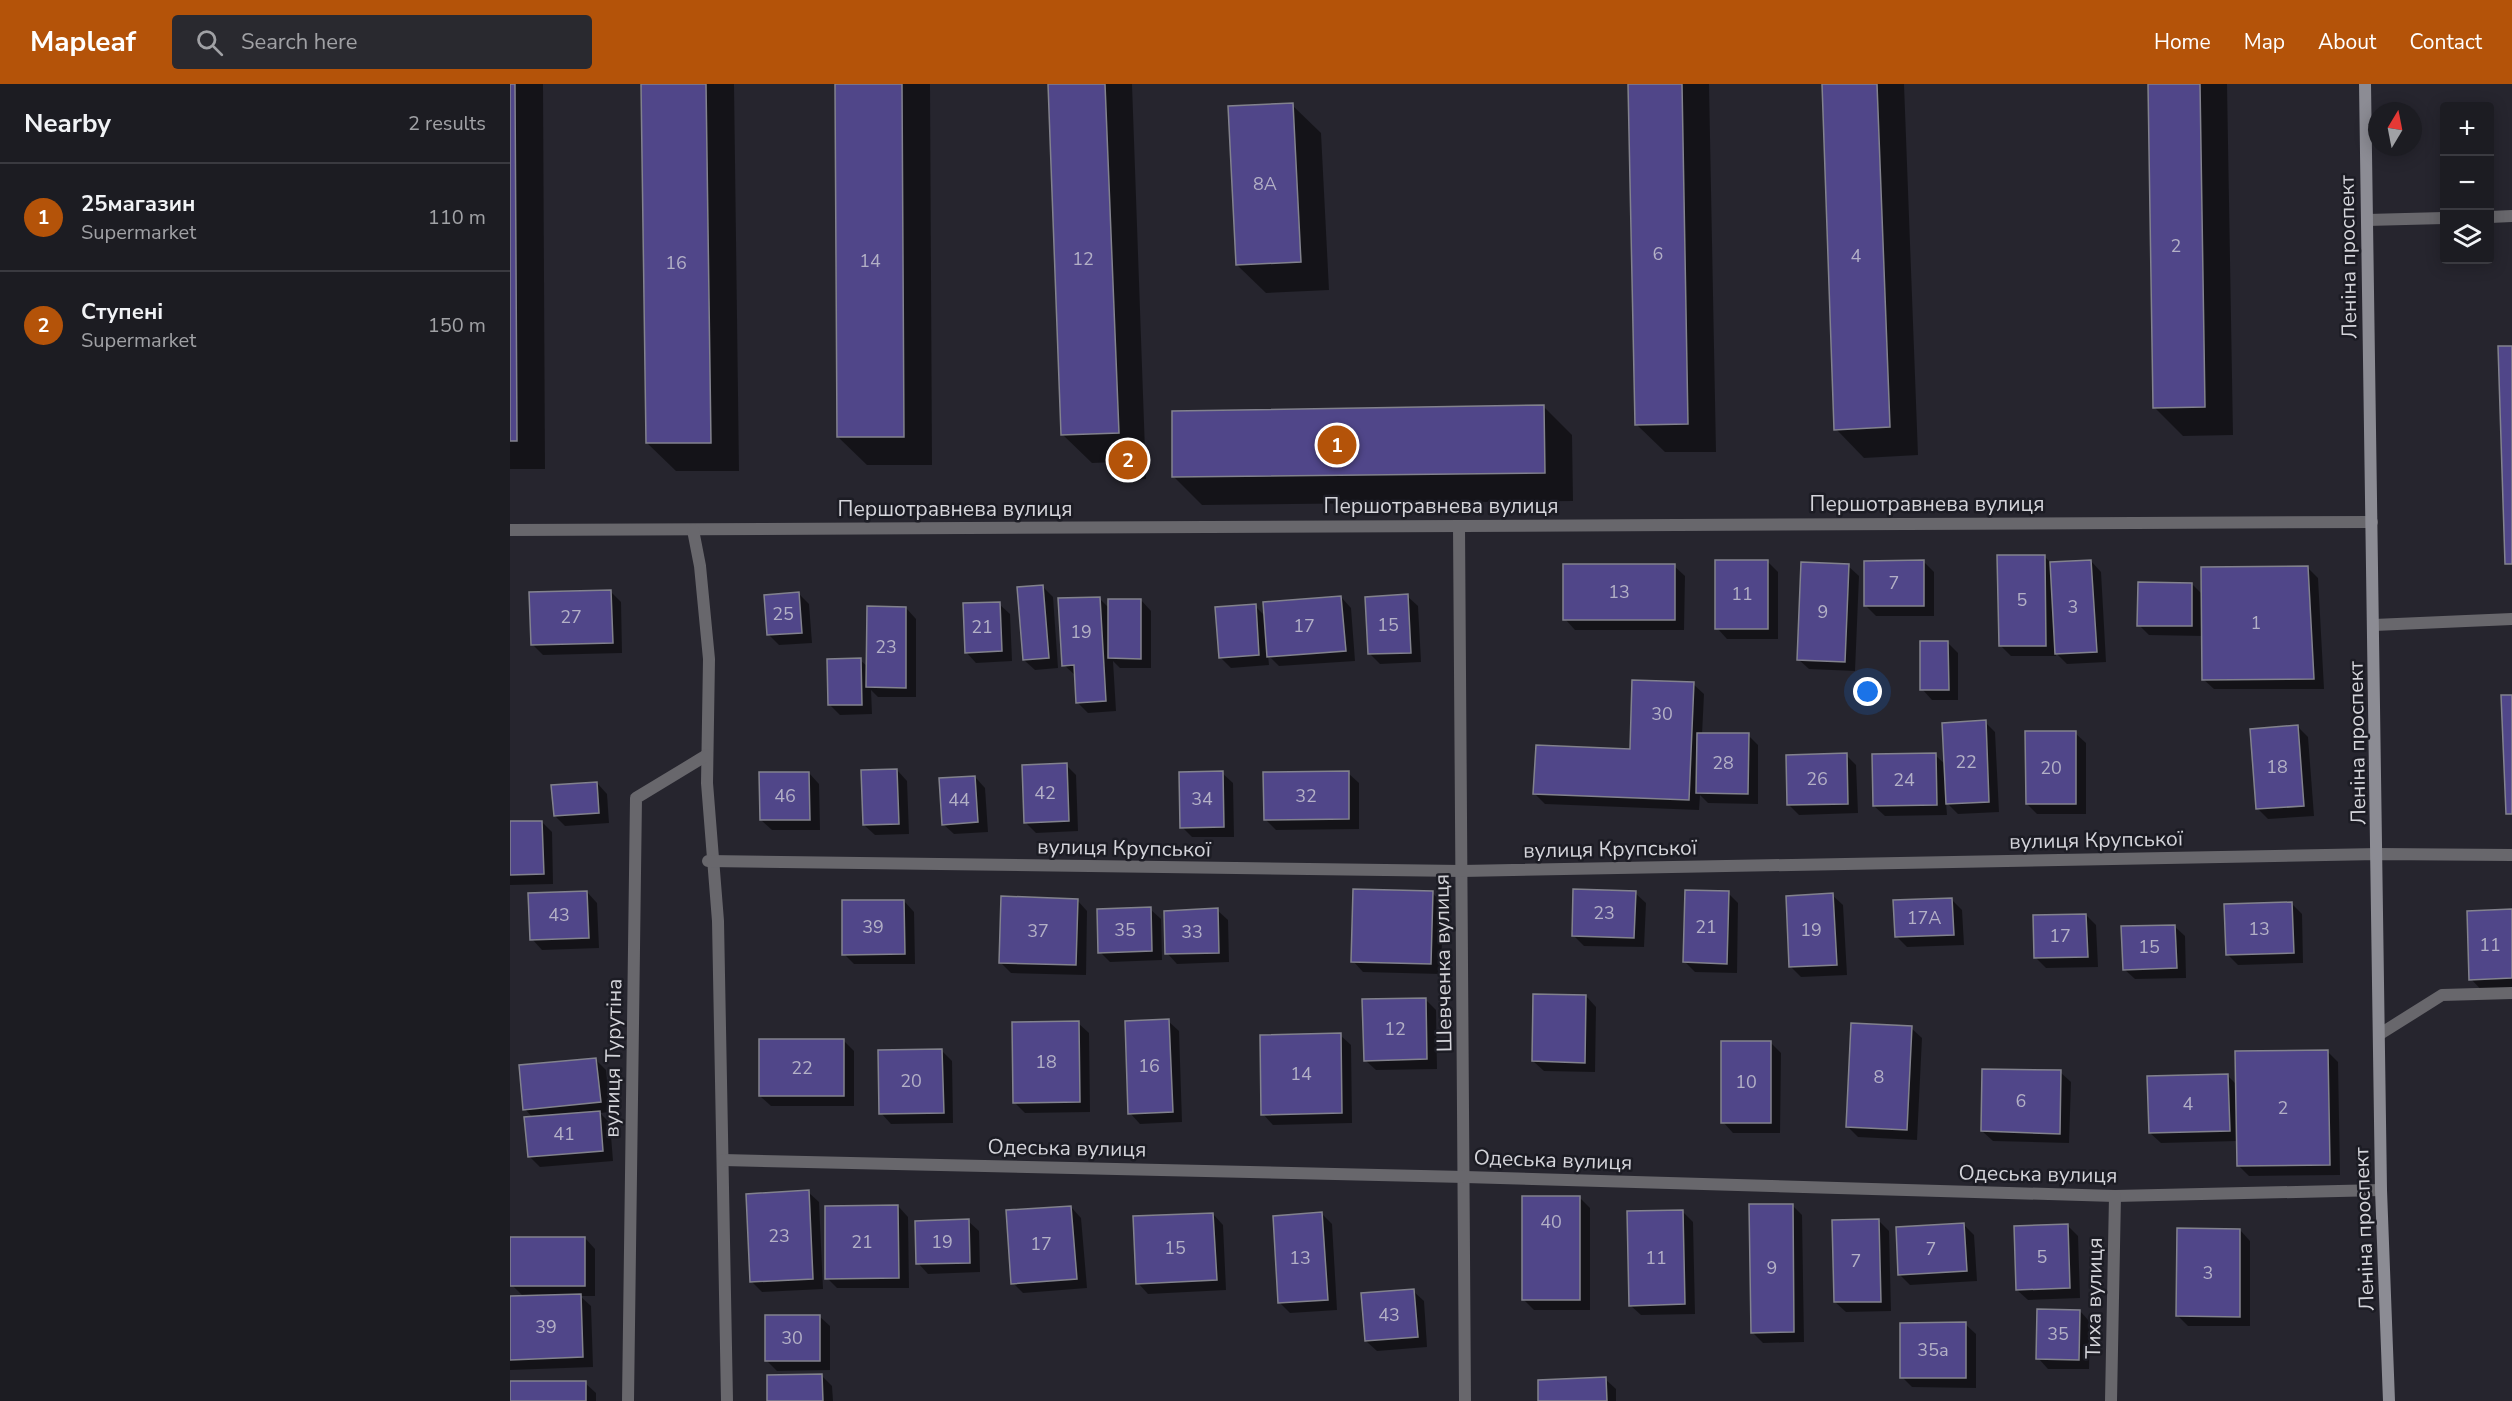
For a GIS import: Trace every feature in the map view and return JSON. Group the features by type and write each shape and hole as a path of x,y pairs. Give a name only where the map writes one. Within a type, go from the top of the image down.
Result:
{"street":[{"name":"Леніна проспект","path":"2365,84 2378,854 2381,1190 2389,1401"},
{"path":"2494,217 2512,216"},
{"path":"2367,220 2440,218"},
{"name":"Першотравнева вулиця","path":"510,531 2372,522"},
{"name":"Шевченка вулиця","path":"1459,526 1465,1401"},
{"path":"693,530 700,566 709,659 707,755 711,862 718,921 727,1401"},
{"path":"2374,625 2512,619"},
{"name":"вулиця Турутіна","path":"628,1401 636,798 707,755"},
{"name":"вулиця Крупської","path":"711,862 1462,872 2378,854 2512,855"},
{"path":"2380,1034 2442,995 2512,993"},
{"name":"Одеська вулиця","path":"723,1160 1465,1177 2115,1196 2381,1190"},
{"name":"Тиха вулиця","path":"2111,1401 2115,1196"}],"building":[{"path":"510,84 515,84 517,441 510,441"},
{"path":"641,84 706,84 711,443 646,443"},
{"path":"835,84 902,84 904,437 837,437"},
{"path":"1048,84 1105,84 1119,433 1061,435"},
{"path":"1628,84 1682,84 1688,424 1635,425"},
{"path":"1822,84 1877,84 1890,427 1834,430"},
{"path":"2148,84 2200,84 2205,407 2153,408"},
{"path":"1293,103 1301,262 1236,265 1228,106"},
{"path":"2498,346 2512,346 2512,564 2505,564"},
{"path":"1544,405 1545,473 1172,477 1172,411"},
{"path":"1140,445 1142,474 1116,475 1114,446"},
{"path":"1997,555 2045,555 2046,646 1999,646"},
{"path":"1715,560 1768,560 1768,629 1715,629"},
{"path":"1924,560 1924,606 1864,606 1864,561"},
{"path":"2091,560 2097,652 2055,654 2050,562"},
{"path":"1801,562 1849,564 1845,662 1797,660"},
{"path":"1563,564 1675,564 1675,620 1563,620"},
{"path":"2308,566 2314,679 2202,680 2201,567"},
{"path":"2138,582 2192,583 2192,626 2137,626"},
{"path":"1043,585 1049,658 1023,660 1017,587"},
{"path":"611,590 613,643 531,645 529,592"},
{"path":"799,592 802,633 767,635 764,595"},
{"path":"1408,594 1411,653 1368,654 1365,597"},
{"path":"1341,596 1346,651 1267,657 1263,602"},
{"path":"1100,597 1106,701 1076,703 1074,665 1062,666 1058,598"},
{"path":"1108,599 1141,599 1141,659 1108,658"},
{"path":"1000,602 1002,651 965,653 963,603"},
{"path":"1256,604 1259,655 1219,658 1215,607"},
{"path":"867,606 906,607 906,688 866,687"},
{"path":"1920,641 1948,641 1949,690 1920,690"},
{"path":"861,658 862,705 828,705 827,659"},
{"path":"1632,680 1694,682 1689,800 1533,794 1536,745 1630,749"},
{"path":"2501,695 2512,695 2512,814 2506,814"},
{"path":"1986,720 1989,802 1946,804 1942,723"},
{"path":"2298,725 2304,806 2256,809 2250,729"},
{"path":"2025,731 2076,731 2076,804 2026,804"},
{"path":"1697,733 1749,733 1748,794 1696,793"},
{"path":"1847,753 1848,804 1787,805 1786,755"},
{"path":"1936,753 1937,805 1873,806 1872,754"},
{"path":"1067,763 1069,821 1024,823 1022,765"},
{"path":"897,769 899,824 863,825 861,770"},
{"path":"1223,771 1224,827 1180,828 1179,772"},
{"path":"1349,771 1349,819 1264,820 1263,772"},
{"path":"759,772 809,772 810,820 760,820"},
{"path":"975,776 978,822 942,825 939,778"},
{"path":"597,782 599,813 554,816 551,785"},
{"path":"510,821 542,821 544,874 510,875"},
{"path":"1353,889 1433,891 1431,964 1351,962"},
{"path":"1573,889 1636,891 1634,938 1572,936"},
{"path":"1685,890 1729,891 1727,964 1683,962"},
{"path":"587,891 589,938 530,940 528,893"},
{"path":"1833,893 1837,965 1789,967 1786,896"},
{"path":"1001,896 1078,899 1076,965 999,963"},
{"path":"1952,898 1954,935 1895,937 1893,900"},
{"path":"842,900 904,900 905,954 842,955"},
{"path":"2292,902 2294,953 2226,955 2224,904"},
{"path":"1151,907 1152,951 1098,953 1097,909"},
{"path":"1218,908 1219,953 1165,954 1164,911"},
{"path":"2512,909 2512,978 2469,980 2467,911"},
{"path":"2086,914 2088,957 2034,958 2033,915"},
{"path":"2175,925 2177,968 2123,970 2121,926"},
{"path":"1533,994 1586,995 1585,1063 1532,1061"},
{"path":"1426,998 1427,1059 1364,1061 1362,999"},
{"path":"1169,1019 1173,1112 1128,1114 1125,1021"},
{"path":"1079,1021 1080,1102 1013,1103 1012,1022"},
{"path":"1851,1023 1912,1026 1907,1130 1846,1127"},
{"path":"1341,1033 1342,1113 1261,1115 1260,1035"},
{"path":"759,1039 844,1039 844,1096 759,1096"},
{"path":"1721,1041 1771,1041 1771,1123 1721,1123"},
{"path":"942,1049 944,1113 879,1114 878,1050"},
{"path":"2328,1050 2330,1165 2237,1166 2235,1051"},
{"path":"596,1058 601,1102 523,1110 519,1065"},
{"path":"1982,1069 2061,1070 2060,1134 1981,1131"},
{"path":"2228,1074 2230,1131 2149,1133 2147,1076"},
{"path":"600,1111 603,1151 528,1157 524,1117"},
{"path":"809,1190 813,1279 750,1282 746,1194"},
{"path":"1522,1196 1580,1196 1580,1300 1522,1300"},
{"path":"1749,1204 1793,1204 1794,1332 1751,1333"},
{"path":"898,1205 899,1278 825,1279 825,1206"},
{"path":"1071,1206 1077,1279 1011,1284 1006,1210"},
{"path":"1683,1210 1685,1304 1629,1306 1627,1211"},
{"path":"1322,1212 1328,1300 1278,1303 1273,1216"},
{"path":"1213,1213 1217,1280 1136,1284 1133,1216"},
{"path":"969,1219 970,1263 916,1264 915,1221"},
{"path":"1879,1219 1881,1302 1834,1302 1832,1220"},
{"path":"1964,1223 1967,1271 1898,1275 1896,1227"},
{"path":"2068,1224 2070,1288 2016,1290 2014,1226"},
{"path":"2177,1228 2240,1229 2240,1317 2176,1316"},
{"path":"510,1237 585,1237 585,1286 510,1286"},
{"path":"1414,1289 1418,1337 1365,1341 1361,1293"},
{"path":"581,1294 583,1357 510,1360 510,1296"},
{"path":"2037,1309 2080,1310 2079,1360 2036,1359"},
{"path":"765,1315 820,1315 820,1361 765,1361"},
{"path":"1966,1322 1966,1378 1900,1378 1900,1323"},
{"path":"822,1374 823,1401 767,1401 767,1375"},
{"path":"1606,1377 1607,1401 1538,1401 1538,1380"},
{"path":"510,1381 586,1381 586,1401 510,1401"}],"place":[{"name":"25магазин","path":"1337,445"},
{"name":"Ступені","path":"1128,460"}]}
